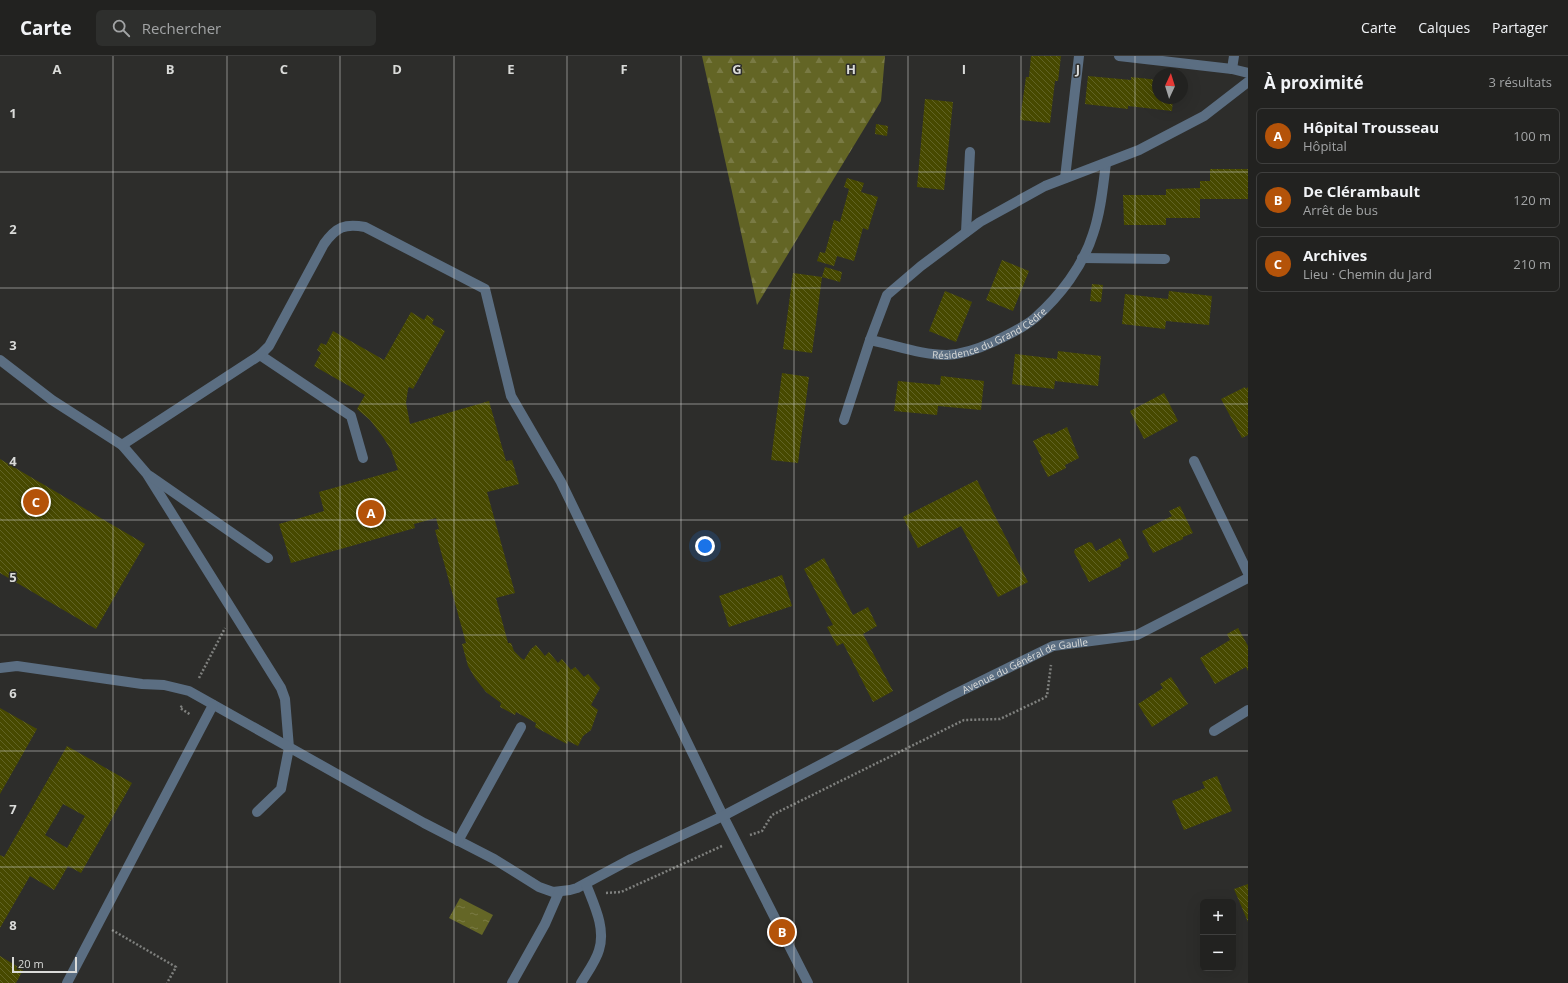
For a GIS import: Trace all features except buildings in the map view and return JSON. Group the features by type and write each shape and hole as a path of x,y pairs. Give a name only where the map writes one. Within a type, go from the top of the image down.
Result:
{"street":[{"path":"1065,178 1079,56"},
{"path":"1119,56 1232,69 1248,73"},
{"path":"1232,69 1234,56"},
{"path":"844,420 870,340 887,295 980,222 1045,186 1139,150 1204,116 1248,82"},
{"path":"966,232 970,152"},
{"name":"Résidence du Grand Cèdre","path":"870,340 928,354 948,355 974,350 1010,334 1035,318 1061,292 1082,258 1093,234 1101,202 1106,163"},
{"path":"122,445 260,355 269,346 324,244 332,233 342,227 355,225 366,227 485,289 511,396 561,482 723,816 808,983"},
{"path":"1082,258 1165,259"},
{"path":"260,355 351,416 363,458"},
{"path":"0,360 52,400 122,445 147,474 281,688 285,698 289,748 281,789 257,812"},
{"path":"1194,461 1248,574"},
{"path":"147,474 268,558"},
{"name":"Avenue du Général de Gaulle","path":"723,816 808,770 1053,646 1137,635 1248,578"},
{"path":"0,668 17,666 142,684 164,685 192,693 494,860 546,891 560,892 586,884 631,859 723,816"},
{"path":"67,983 213,705"},
{"path":"1214,730 1248,710"},
{"path":"458,841 521,727"},
{"path":"581,983 599,951 602,934 586,884"},
{"path":"512,983 545,924 560,892"}],"path":[{"path":"204,724 180,708 192,693 228,623 236,617"},
{"path":"590,895 621,892 736,840 762,831 772,815 964,720 1000,719 1042,699 1047,696 1053,646"},
{"path":"108,928 176,968 167,983"}],"green space":[{"path":"702,56 885,56 881,101 757,305"}],"water":[{"path":"460,898 493,915 482,935 449,918"}],"place":[{"name":"Archives","path":"36,502"},
{"name":"Hôpital Trousseau","path":"371,513"},
{"name":"De Clérambault","path":"782,932"}]}
